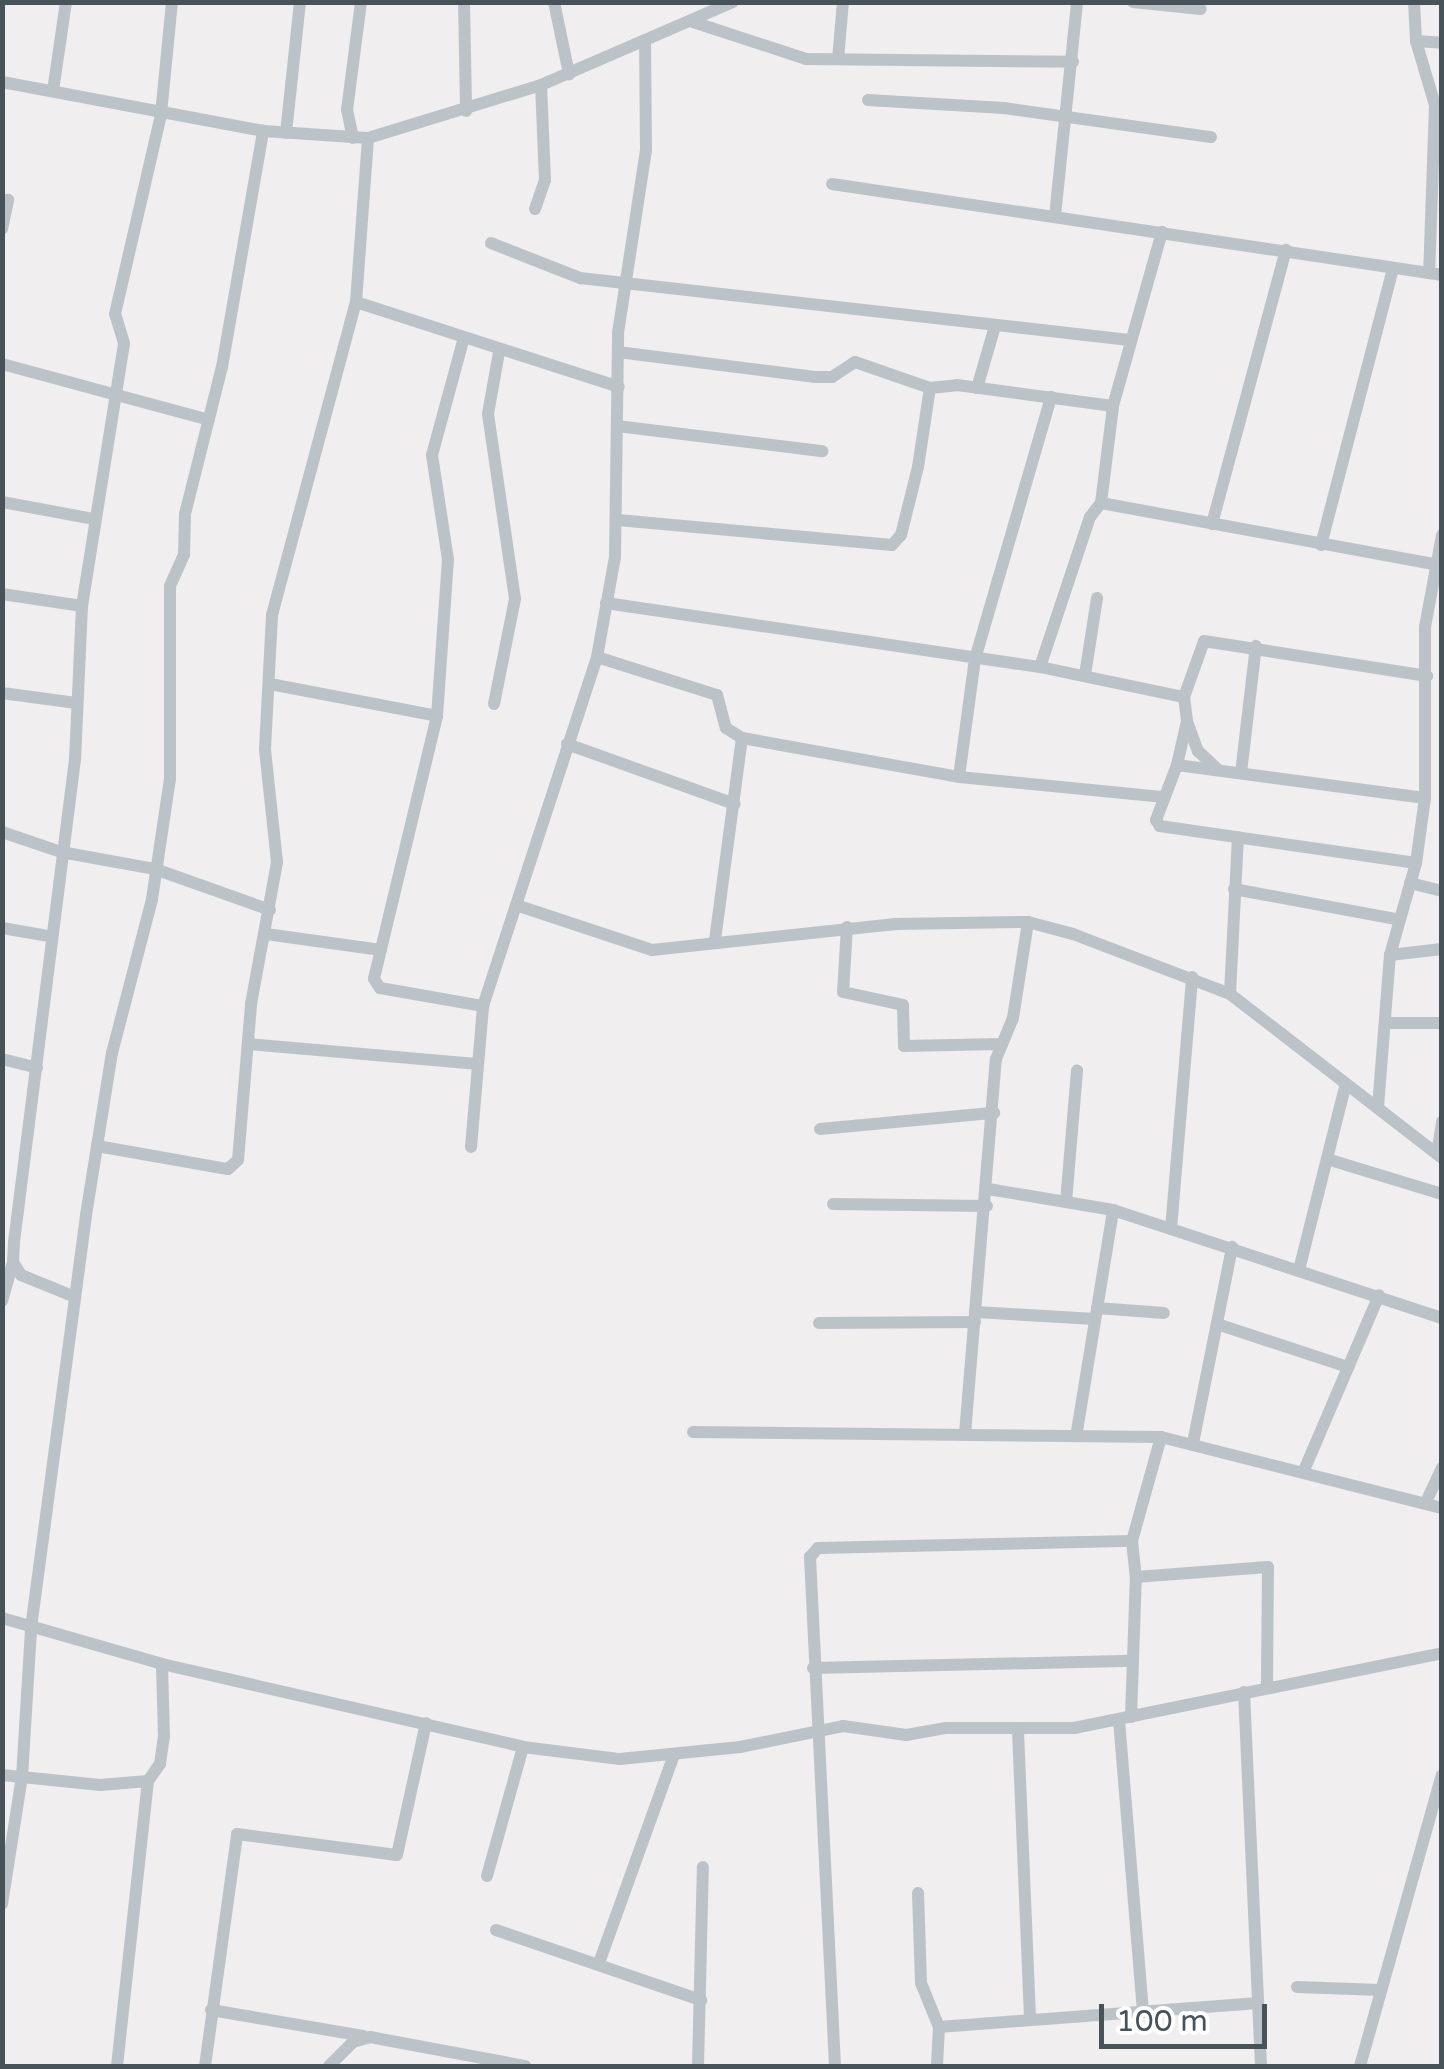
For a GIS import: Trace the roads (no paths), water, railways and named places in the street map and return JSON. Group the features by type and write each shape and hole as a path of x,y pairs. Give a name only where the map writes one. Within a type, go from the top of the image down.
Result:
{"street":[{"path":"53,92 66,2"},
{"path":"2,1301 13,1262 37,1068 76,703 82,606 124,343 115,314 162,114 172,2"},
{"path":"286,133 300,2"},
{"path":"352,138 348,110 360,2"},
{"path":"464,2 466,111"},
{"path":"554,2 569,74"},
{"path":"2,82 264,131 368,138 541,85 732,2"},
{"path":"838,59 843,2"},
{"path":"1055,216 1077,2"},
{"path":"1133,2 1201,10"},
{"path":"832,184 1435,274 1435,105 1416,41 1414,2"},
{"path":"700,14 794,56 1073,62"},
{"path":"472,1147 482,1006 519,906 597,657 606,603 618,520 618,352 623,284 646,150 646,40"},
{"path":"1416,41 1442,43"},
{"path":"535,209 544,180 541,85"},
{"path":"868,100 1067,116 1211,137"},
{"path":"2,1904 22,1778 31,1628 97,1146 155,869 172,760 170,586 184,554 185,514 208,420 264,131"},
{"path":"97,1146 235,1166 277,862 266,762 272,614 356,302 368,138"},
{"path":"2,229 8,200"},
{"path":"1040,667 1090,517 1101,503 1114,406 1162,232"},
{"path":"491,244 580,278 1130,340"},
{"path":"1212,524 1286,250"},
{"path":"1321,545 1393,268"},
{"path":"356,302 462,341 619,387"},
{"path":"978,388 996,326"},
{"path":"462,341 432,455 448,559 437,716 374,979 380,988 482,1006"},
{"path":"494,704 514,599 488,414 499,352"},
{"path":"618,352 815,377 832,377 855,362 930,388 978,388 1114,406"},
{"path":"2,364 208,420"},
{"path":"618,520 892,546 901,535 918,467 930,388"},
{"path":"958,778 975,659 1051,397"},
{"path":"617,426 822,451"},
{"path":"2,502 94,519"},
{"path":"1101,503 1433,564"},
{"path":"1378,1107 1390,1023 1390,954 1396,919 1416,863 1425,798 1433,564 1442,535"},
{"path":"2,594 82,606"},
{"path":"1085,675 1097,598"},
{"path":"606,603 1040,667 1184,697"},
{"path":"1218,770 1198,752 1187,722 1184,697 1204,642 1256,646 1427,676"},
{"path":"1240,773 1256,646"},
{"path":"597,657 717,695 725,703 726,728 742,738 958,778 1164,797"},
{"path":"270,684 437,716"},
{"path":"2,693 76,703"},
{"path":"1187,722 1164,797 1160,826 1416,863"},
{"path":"715,940 742,738"},
{"path":"568,744 736,804"},
{"path":"1177,764 1425,798"},
{"path":"2,832 61,852 155,869 270,910"},
{"path":"1230,994 1238,837"},
{"path":"1410,884 1442,891"},
{"path":"1234,889 1396,919"},
{"path":"519,906 642,949 847,927 1028,922 1230,994 1345,1088 1378,1107 1439,1156"},
{"path":"965,1434 1001,1044 1014,1018 1028,922"},
{"path":"847,927 843,992 903,1005 904,1046 1001,1044"},
{"path":"2,928 49,936"},
{"path":"266,934 382,950"},
{"path":"1390,954 1442,950"},
{"path":"1171,1229 1192,978"},
{"path":"1390,1023 1442,1024"},
{"path":"249,1044 476,1064"},
{"path":"2,1059 37,1068"},
{"path":"1066,1202 1076,1070"},
{"path":"1299,1270 1345,1088"},
{"path":"820,1129 994,1113"},
{"path":"1439,1156 1442,1120"},
{"path":"1327,1159 1442,1194"},
{"path":"988,1189 1113,1210 1442,1318"},
{"path":"833,1204 987,1206"},
{"path":"1077,1432 1113,1210"},
{"path":"1193,1443 1232,1247"},
{"path":"13,1262 34,1284 75,1297"},
{"path":"1305,1468 1379,1295"},
{"path":"819,1323 1164,1313"},
{"path":"1216,1324 1348,1367"},
{"path":"693,1432 1077,1432 1161,1437 1305,1468 1442,1508"},
{"path":"1142,2012 1125,1718 1134,1661 1136,1577 1132,1542 1161,1437"},
{"path":"1426,1502 1442,1467"},
{"path":"835,2066 815,1730 810,1557 818,1548 1132,1542"},
{"path":"1136,1577 1268,1567 1266,1687"},
{"path":"2,1618 162,1664 523,1746 620,1759 674,1757 815,1730 1018,1732 1125,1718 1442,1653"},
{"path":"813,1668 1134,1661"},
{"path":"117,2066 148,1781 160,1764 164,1737 162,1664"},
{"path":"1244,1692 1255,2003 1261,2066"},
{"path":"205,2066 236,1834 397,1855 426,1723"},
{"path":"1018,1732 1030,2017"},
{"path":"487,1876 523,1746"},
{"path":"600,1963 674,1757"},
{"path":"2,1775 100,1785 148,1781"},
{"path":"1360,2066 1440,1783"},
{"path":"698,2066 704,1868"},
{"path":"918,1894 921,1983 939,2027 937,2066"},
{"path":"496,1930 702,2000"},
{"path":"1296,1987 1381,1990"},
{"path":"939,2027 1030,2017 1255,2003"},
{"path":"211,2010 525,2066"},
{"path":"329,2066 353,2042 370,2037"}]}
